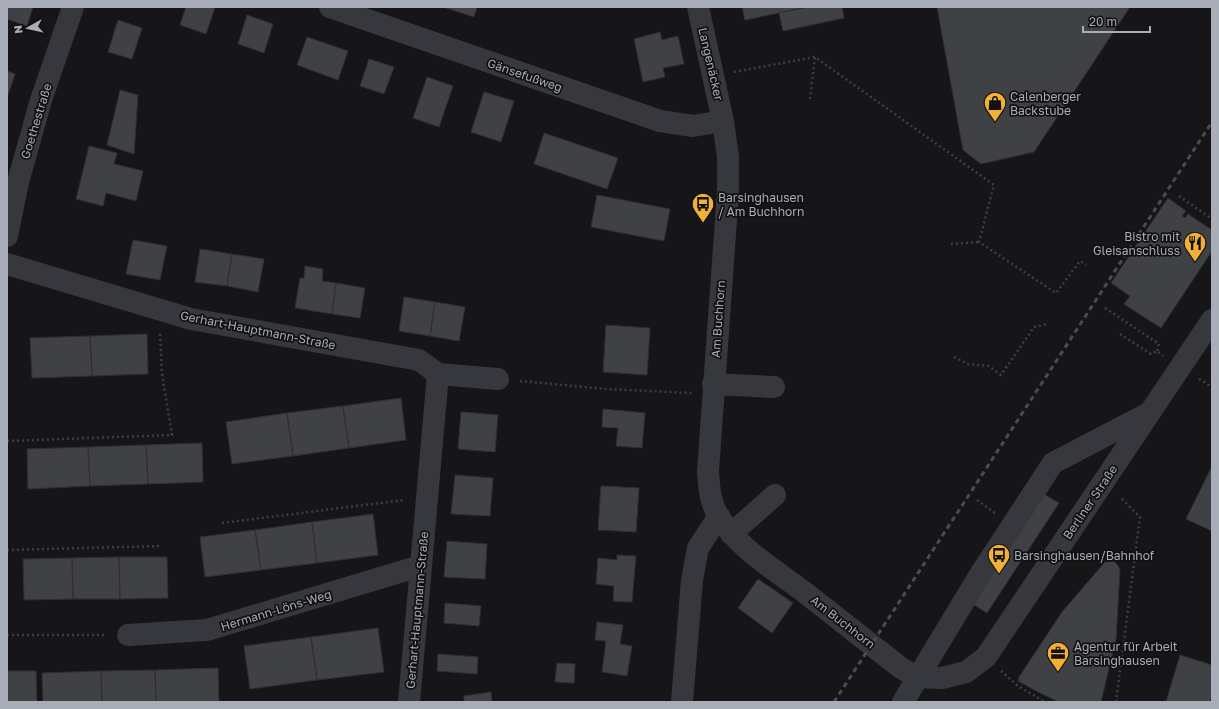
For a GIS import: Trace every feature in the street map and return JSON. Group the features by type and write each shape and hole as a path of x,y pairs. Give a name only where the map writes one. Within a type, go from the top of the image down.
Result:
{"street":[{"name":"Goethestraße","path":"7,236 18,182 41,100 73,7"},
{"name":"Gänsefußweg","path":"330,7 660,121 692,126 723,121"},
{"name":"Langenäcker","path":"698,7 723,121"},
{"name":"Am Buchhorn","path":"723,121 728,157 728,192 708,471 710,494 719,516 731,534 757,558 807,594 901,668 917,676"},
{"name":"Gerhart-Hauptmann-Straße","path":"7,264 191,319 418,360 438,374 409,702"},
{"name":"Berliner Straße","path":"917,676 942,678 966,672 986,657 1149,414 1208,329"},
{"path":"438,374 498,379"},
{"path":"713,389 774,387"},
{"path":"903,702 917,676 981,573 1053,463 1149,414"},
{"path":"731,534 775,495"},
{"path":"682,702 692,580 698,548 719,516"},
{"name":"Hermann-Löns-Weg","path":"128,636 207,630 420,566"}],"path":[{"path":"810,99 814,57"},
{"path":"713,76 814,57 994,184 979,242"},
{"path":"1179,196 1212,219"},
{"path":"952,244 979,242 1056,293 1080,260 1086,265"},
{"path":"1105,308 1159,344 1157,351"},
{"path":"7,441 172,434 162,374 159,309"},
{"path":"954,357 968,364 989,366 1001,375 1034,327 1047,324"},
{"path":"1120,334 1151,354"},
{"path":"498,379 606,389 713,389"},
{"path":"1104,481 1140,516 1116,702"},
{"path":"222,523 426,497"},
{"path":"7,550 161,546"},
{"path":"7,635 128,636"},
{"path":"986,657 1018,686 1045,702"}],"building":[{"path":"7,7 33,7 27,26 7,19"},
{"path":"186,7 215,7 206,34 180,25"},
{"path":"477,7 474,17 446,8"},
{"path":"742,7 808,7 745,20"},
{"path":"808,7 842,7 844,18 783,31 779,13"},
{"path":"937,7 1130,7 1034,152 981,164 963,150"},
{"path":"247,15 273,24 264,53 238,44"},
{"path":"118,20 142,28 132,59 108,52"},
{"path":"660,32 662,40 678,36 684,64 663,68 665,77 643,82 634,39"},
{"path":"307,37 348,51 338,80 297,65"},
{"path":"369,59 394,67 384,94 360,86"},
{"path":"7,71 15,74 7,98"},
{"path":"427,77 453,86 439,127 413,118"},
{"path":"120,90 138,95 134,154 107,145"},
{"path":"484,92 514,101 501,142 471,132"},
{"path":"544,133 618,158 607,189 534,164"},
{"path":"89,146 117,153 114,164 143,171 136,201 106,193 103,206 76,199"},
{"path":"597,195 670,209 664,241 591,227"},
{"path":"1168,198 1186,211 1182,216 1185,218 1188,214 1212,230 1212,251 1161,328 1124,304 1130,296 1111,283"},
{"path":"133,240 167,246 160,280 126,274"},
{"path":"200,249 232,254 227,286 195,282"},
{"path":"232,254 264,259 258,292 227,286"},
{"path":"305,266 323,269 322,281 336,283 332,314 295,308 300,278 304,278"},
{"path":"336,283 365,288 360,318 332,314"},
{"path":"404,297 435,302 430,336 399,331"},
{"path":"435,302 465,307 459,341 430,336"},
{"path":"606,325 650,328 647,375 603,372"},
{"path":"147,334 148,374 92,376 90,336"},
{"path":"90,336 92,376 32,378 30,338"},
{"path":"401,398 406,440 349,448 343,406"},
{"path":"343,406 349,448 293,456 287,413"},
{"path":"603,409 645,413 642,448 616,446 618,428 602,427"},
{"path":"461,412 498,415 495,452 458,449"},
{"path":"287,413 293,456 232,464 226,422"},
{"path":"202,443 203,482 148,484 146,445"},
{"path":"146,445 148,484 90,486 88,447"},
{"path":"88,447 90,486 28,489 27,449"},
{"path":"1212,466 1212,531 1186,519"},
{"path":"455,475 493,478 490,516 451,514"},
{"path":"601,486 639,488 636,532 598,530"},
{"path":"1042,493 1059,503 987,613 971,603"},
{"path":"373,514 378,555 317,563 312,522"},
{"path":"312,522 317,563 261,570 255,530"},
{"path":"255,530 261,570 205,577 200,537"},
{"path":"447,541 487,544 485,579 444,577"},
{"path":"617,555 636,556 632,602 613,601 614,586 596,584 598,558 617,560"},
{"path":"119,557 167,557 168,598 120,599"},
{"path":"119,557 120,599 73,599 72,558"},
{"path":"72,558 73,599 24,600 23,559"},
{"path":"1112,561 1116,563 1120,569 1116,639 1101,702 1059,702 1018,681 1019,677 1062,612 1105,562"},
{"path":"758,579 793,603 772,633 738,608"},
{"path":"445,603 481,606 479,626 444,623"},
{"path":"597,622 623,625 620,644 632,646 627,676 602,672 606,641 595,640"},
{"path":"378,628 384,672 317,680 311,637"},
{"path":"311,637 317,680 250,689 244,646"},
{"path":"438,654 478,657 477,674 437,671"},
{"path":"1180,655 1212,665 1212,695 1210,702 1166,702"},
{"path":"557,663 575,664 574,683 555,682"},
{"path":"218,668 219,702 156,702 155,670"},
{"path":"155,670 156,702 102,702 101,671"},
{"path":"7,671 36,671 37,702 7,702"},
{"path":"101,671 102,702 43,702 42,673"},
{"path":"491,692 492,702 464,702 464,696"}],"railway":[{"path":"834,702 1212,122"}],"place":[{"name":"Calenberger Backstube","path":"995,122"},
{"name":"Barsinghausen / Am Buchhorn","path":"703,224"},
{"name":"Bistro mit Gleisanschluss","path":"1195,262"},
{"name":"Barsinghausen/Bahnhof","path":"999,574"},
{"name":"Agentur für Arbeit Barsinghausen","path":"1058,672"}]}
